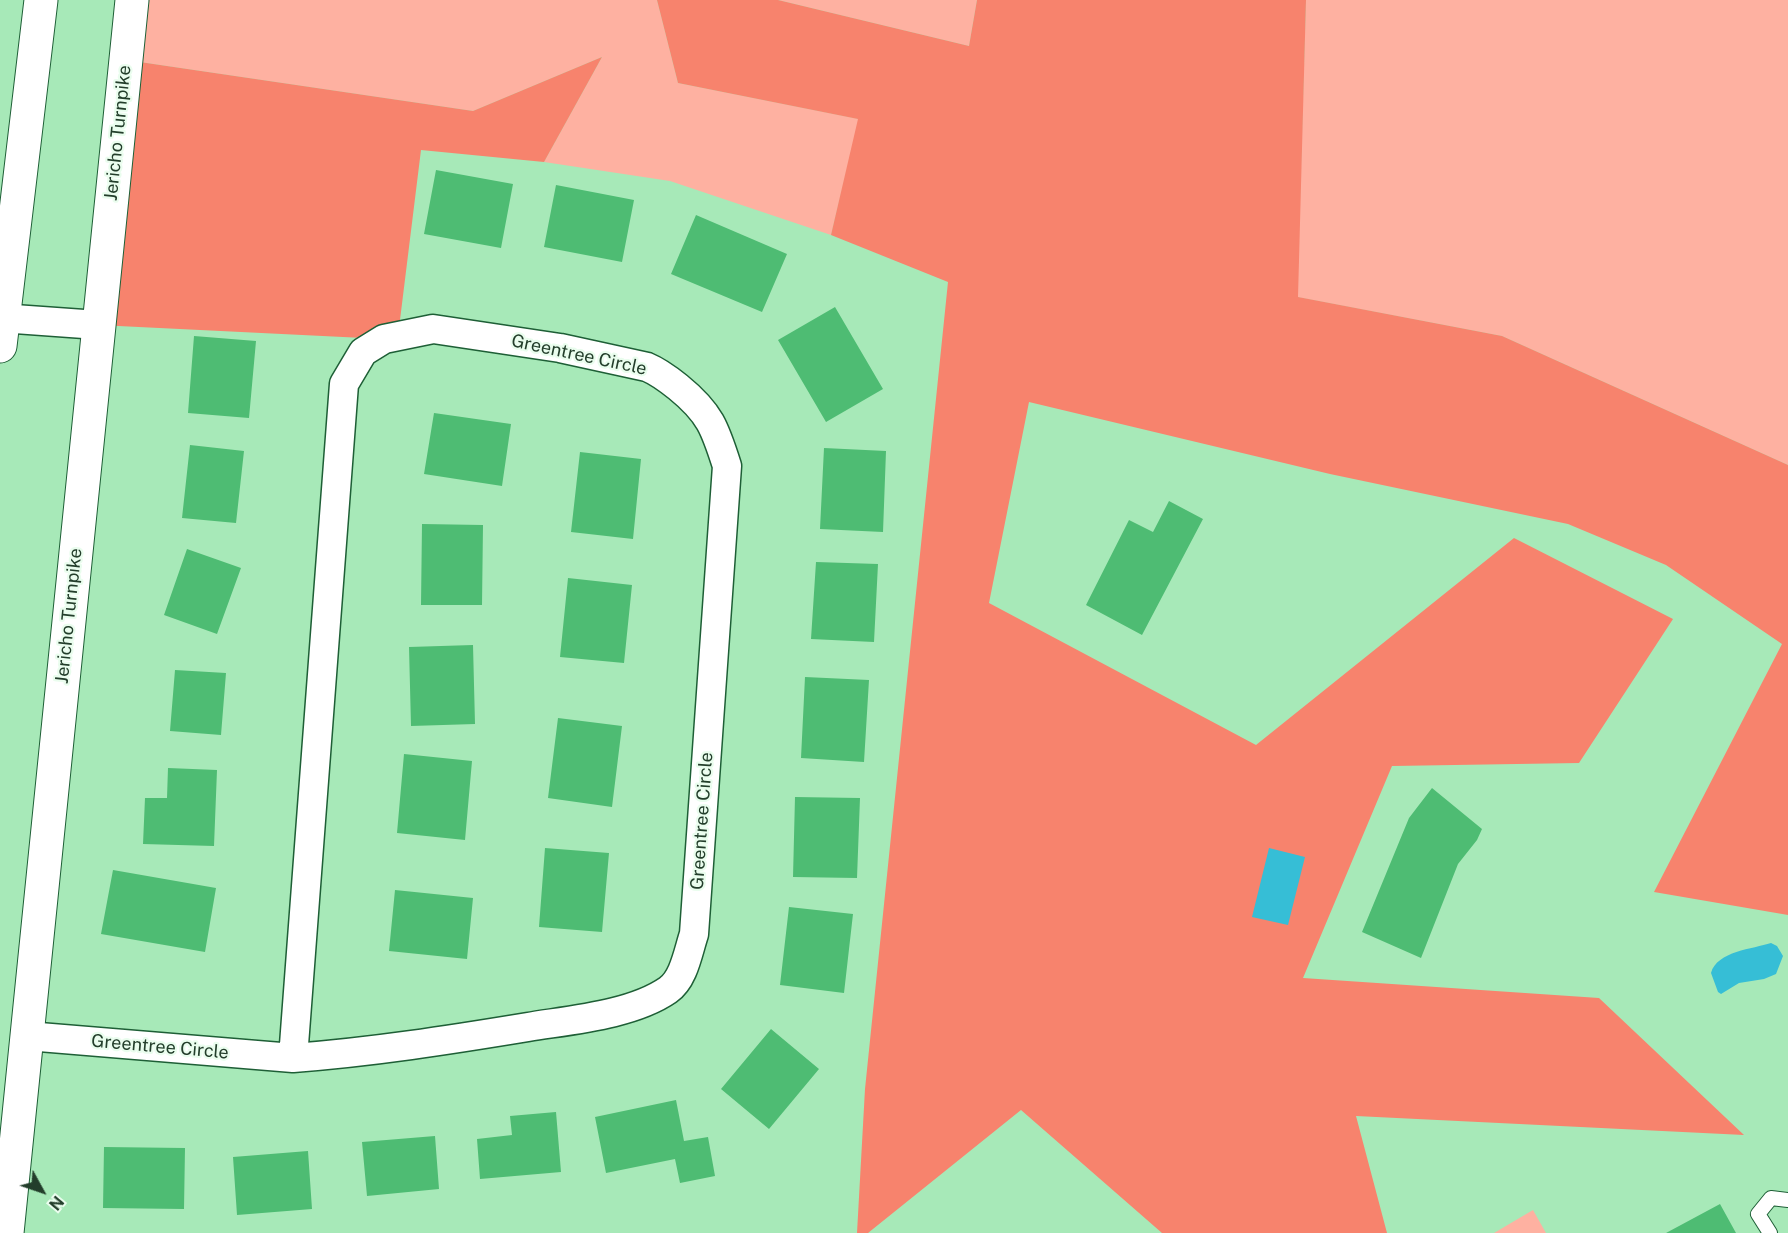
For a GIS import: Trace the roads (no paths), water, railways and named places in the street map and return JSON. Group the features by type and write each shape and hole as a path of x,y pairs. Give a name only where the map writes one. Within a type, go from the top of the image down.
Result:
{"main road":[{"path":"1,327 40,0"},
{"name":"Jericho Turnpike","path":"8,1233 132,0"}],"street":[{"path":"1,327 98,325"},
{"name":"Greentree Circle","path":"27,1036 293,1058 376,1052 599,1015 651,999 669,989 680,977 694,934 727,466 714,427 700,405 659,372 560,348 433,329 384,339 363,352 344,384 293,1058"}],"lane":[{"path":"1770,1233 1758,1214 1771,1198 1788,1200"}],"water":[{"path":"1269,848 1305,857 1288,925 1252,917"},
{"path":"1771,943 1777,946 1783,956 1776,974 1764,979 1739,983 1721,994 1718,992 1711,973 1720,960 1736,952"}]}
